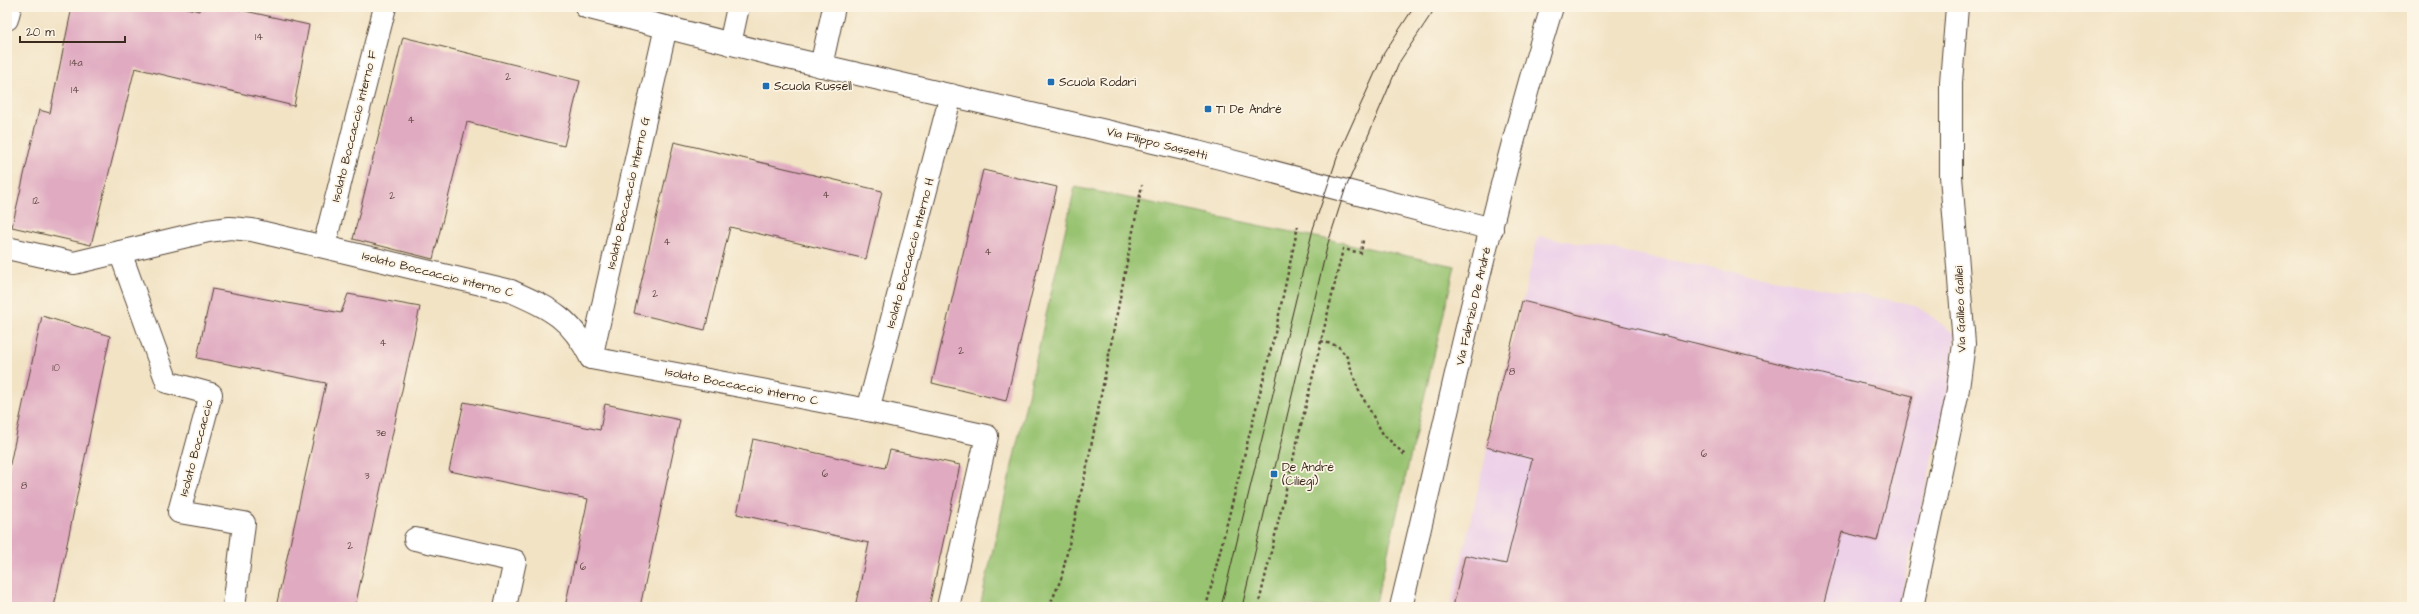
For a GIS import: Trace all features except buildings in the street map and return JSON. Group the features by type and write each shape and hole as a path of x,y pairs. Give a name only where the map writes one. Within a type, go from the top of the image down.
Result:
{"street":[{"path":"7,19 10,7"},
{"name":"Isolato Boccaccio interno F","path":"324,246 385,7"},
{"name":"Via Filippo Sassetti","path":"586,7 820,66 1197,152 1492,229"},
{"path":"730,44 738,7"},
{"path":"820,66 834,7"},
{"name":"Via Fabrizio De André","path":"1401,607 1492,229 1535,62 1552,7"},
{"name":"Via Galileo Galilei","path":"1912,607 1957,396 1964,344 1951,176 1951,82 1957,7"},
{"name":"Isolato Boccaccio interno G","path":"591,358 666,27"},
{"name":"Isolato Boccaccio interno H","path":"868,410 950,95"},
{"name":"Isolato Boccaccio interno C","path":"7,248 74,263 230,228 252,230 511,291 549,309 570,324 581,338 591,358 868,410 987,436 948,607"},
{"name":"Isolato Boccaccio","path":"120,252 167,382 211,394 179,512 244,523 234,607"},
{"path":"415,539 515,561 505,607"}],"path":[{"path":"1049,607 1061,579 1088,462 1142,185"},
{"path":"1206,607 1275,333 1298,226"},
{"path":"1258,607 1343,250 1361,253 1363,240"},
{"path":"1321,341 1338,346 1347,357 1358,389 1383,434 1410,461"}],"shaded area":[{"path":"1538,236 1916,305 1955,334 1950,384 1898,607 1450,607"}],"green space":[{"path":"1075,187 1455,266 1375,607 980,607"}],"tram line":[{"path":"1221,607 1313,229 1338,155 1384,53 1414,7"},
{"path":"1242,607 1328,243 1345,190 1400,61 1436,7"}],"place":[{"name":"Scuola Rodari","path":"1051,82"},
{"name":"Scuola Russell","path":"766,86"},
{"name":"T1 De André","path":"1208,109"},
{"name":"De André (Ciliegi)","path":"1274,474"}]}
